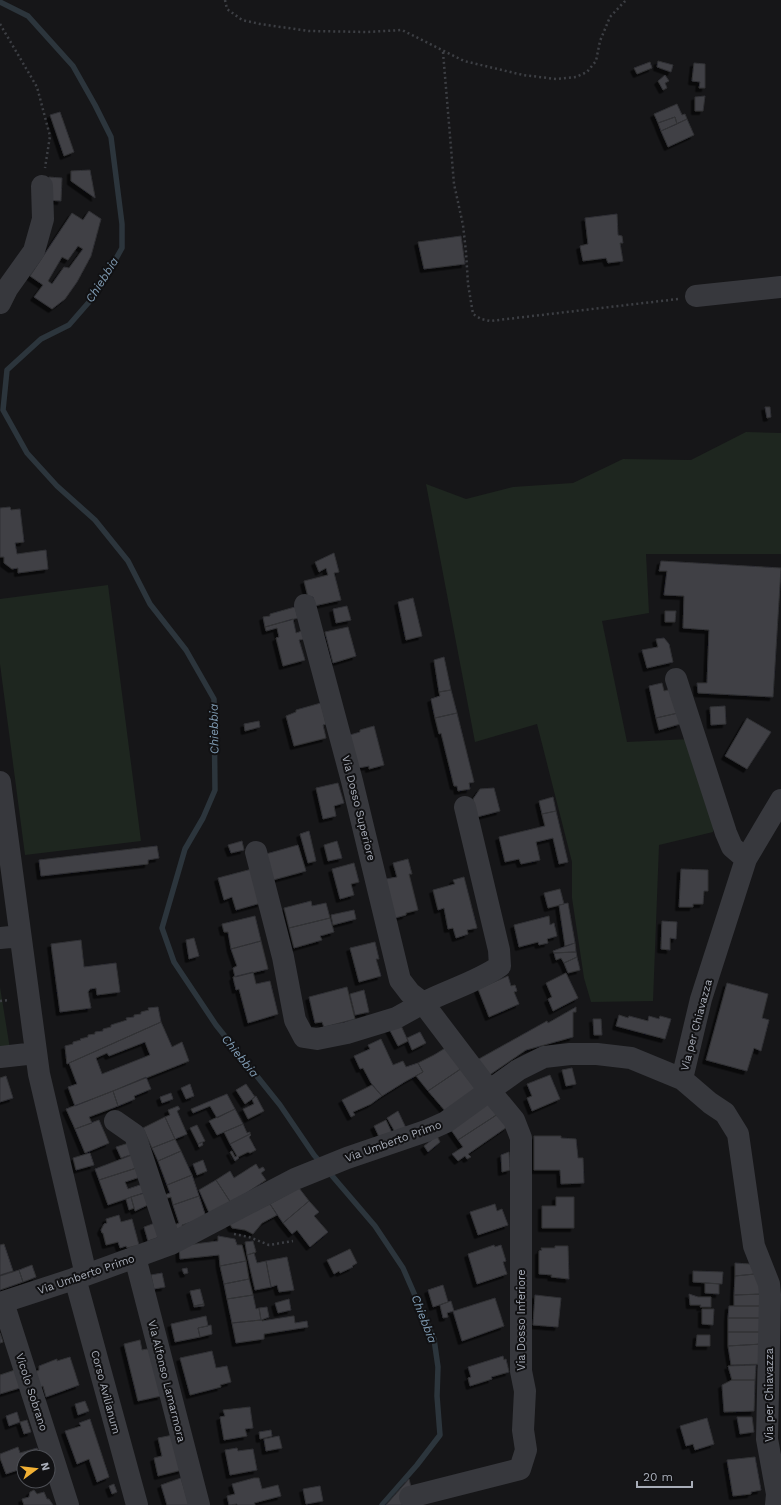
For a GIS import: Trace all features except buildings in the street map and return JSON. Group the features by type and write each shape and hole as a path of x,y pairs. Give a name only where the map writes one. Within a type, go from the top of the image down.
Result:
{"street":[{"path":"0,303 7,289 34,251 43,219 42,186"},
{"path":"696,296 781,287"},
{"name":"Via Dosso Superiore","path":"305,605 352,781 400,980 410,993 423,1003 489,1090"},
{"path":"676,679 726,833 732,847 746,859"},
{"name":"Corso Avilianum","path":"0,782 10,937 36,1053 81,1276 137,1505"},
{"name":"Via per Chiavazza","path":"776,1505 777,1494 767,1439 770,1296 775,1281 754,1246 738,1134 725,1112 710,1103 682,1079 701,999 746,859 781,800"},
{"path":"256,852 283,957 295,1020 304,1037 317,1039 347,1033 396,1018 442,993 489,974 500,966 499,950 465,807"},
{"path":"0,1057 36,1053"},
{"name":"Via Umberto Primo","path":"2,1302 171,1244 294,1179 347,1158 426,1131 446,1122 518,1070 544,1057 570,1054 597,1054 631,1058 682,1079"},
{"name":"Via Dosso Inferiore","path":"410,1497 520,1469 526,1450 523,1430 525,1391 521,1371 521,1138 514,1120 489,1090"},
{"path":"115,1121 134,1135 171,1244"},
{"name":"Via Alfonso Lamarmora","path":"135,1257 199,1505"},
{"name":"Vicolo Sobrano","path":"2,1302 68,1505"}],"path":[{"path":"225,0 227,9 242,20 309,31 367,32 402,30 464,62 522,75 556,79 576,77 587,72 596,61 600,41 610,17 624,2 628,0"},
{"path":"0,24 37,87 50,136 42,186"},
{"path":"443,52 454,184 463,225 468,284 473,314 481,319 490,321 696,296"},
{"path":"204,1227 249,1237 269,1245 293,1241"}],"shaded area":[{"path":"746,432 781,433 781,554 646,554 649,613 602,621 627,742 690,739 716,814 713,832 659,845 653,1001 591,1002 584,978 572,898 572,862 537,724 475,742 426,484 466,499 513,487 573,483 623,459 691,460"},
{"path":"108,585 141,841 25,855 0,664 0,599"},
{"path":"0,987 10,1049 0,1048"}],"waterway":[{"name":"Chiebbia","path":"0,2 28,16 73,66 95,105 111,137 122,224 122,248 96,294 69,325 41,339 7,370 3,410 27,453 57,486 95,520 128,561 150,604 186,650 214,699 215,790 203,818 185,849 162,928 174,962 216,1025 280,1105 321,1163"},
{"name":"Chiebbia","path":"328,1171 375,1226 403,1268 434,1339 438,1367 437,1396 440,1435 417,1465 382,1505"}]}
